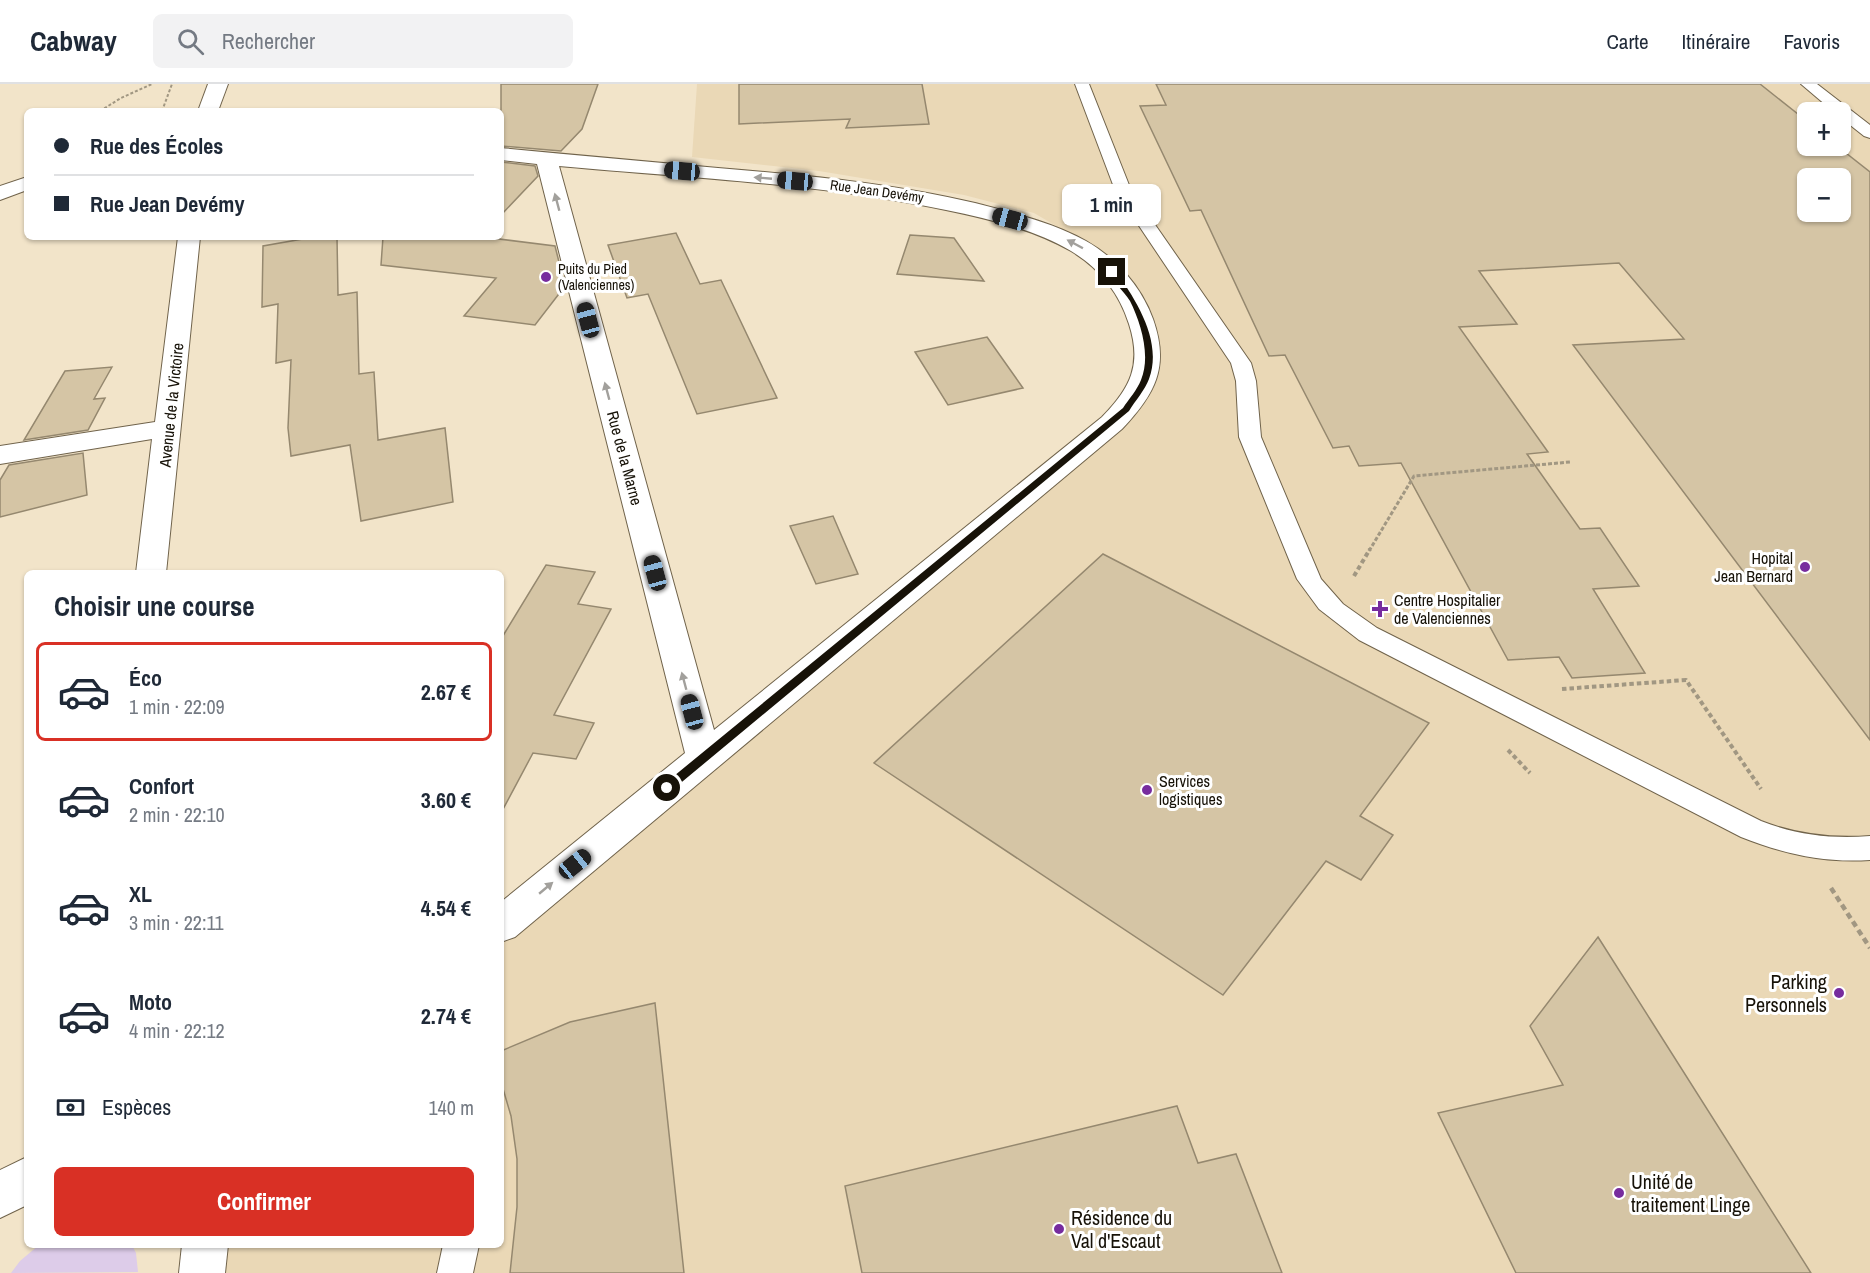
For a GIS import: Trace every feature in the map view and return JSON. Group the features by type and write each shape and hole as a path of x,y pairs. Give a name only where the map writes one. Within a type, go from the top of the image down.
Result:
{"street":[{"path":"209,108 218,84"},
{"name":"Rue Jean Devémy","path":"504,154 863,188 972,208 1029,224 1081,247 1112,272 1125,286 1146,335 1148,366 1145,381 1126,410 504,923"},
{"name":"Rue de la Marne","path":"546,158 704,758"},
{"path":"0,193 24,184"},
{"name":"Avenue de la Victoire","path":"151,570 189,240"},
{"path":"0,455 168,428"},
{"path":"0,1196 24,1181"},
{"path":"202,1273 206,1248"}],"lane":[{"path":"1082,84 1123,190 1241,363 1246,375 1246,422 1250,437 1309,579 1317,594 1332,610 1368,634 1751,830 1801,847 1826,850 1870,848"},
{"path":"1808,84 1870,133"},
{"path":"455,1273 460,1248"}],"path":[{"path":"105,108 152,84"},
{"path":"163,108 172,84"},
{"path":"1332,610 1414,476 1570,462"},
{"path":"1530,773 1499,742 1519,711 1540,691 1686,680 1833,890 1870,948"}],"shaded area":[{"name":"Centre Hospitalier de Valenciennes","path":"697,84 1870,84 1870,1273 194,1273 196,1248 504,1248 504,937 1133,392 1142,316 1063,230 1034,213 964,195 819,171 692,157"},
{"path":"35,1248 134,1248 138,1272 11,1273 20,1261"}],"building":[{"path":"501,84 598,84 582,129 561,151 504,146 504,108 501,108"},
{"path":"739,84 922,84 929,124 846,128 850,119 739,124"},
{"path":"1156,84 1760,84 1797,113 1797,156 1850,156 1870,172 1870,740 1573,345 1684,339 1619,263 1479,271 1517,324 1459,327 1548,452 1527,454 1580,529 1600,528 1639,586 1593,589 1645,673 1572,678 1559,657 1508,660 1401,463 1359,466 1349,446 1333,448 1285,355 1269,356 1201,210 1190,211 1140,106 1166,105"},
{"path":"504,162 535,166 538,176 504,212"},
{"path":"676,233 700,284 721,280 777,398 697,414 648,294 627,298 608,245"},
{"path":"910,235 954,238 984,281 897,274"},
{"path":"297,240 337,240 338,295 357,292 359,374 374,372 378,440 445,428 453,502 361,521 350,445 291,456 288,428 291,360 276,363 278,304 262,307 263,246"},
{"path":"383,240 504,240 555,246 565,286 535,325 464,316 496,278 381,265"},
{"path":"987,337 1023,388 948,405 915,352"},
{"path":"112,367 94,399 105,398 88,430 24,440 65,371"},
{"path":"83,453 87,495 0,517 0,480 9,465"},
{"path":"833,516 858,574 816,584 790,526"},
{"name":"Services logistiques","path":"1103,554 1429,723 1360,816 1393,835 1361,880 1326,861 1223,995 874,763"},
{"path":"546,565 595,572 578,604 611,609 554,715 594,723 576,759 533,753 504,807 504,634"},
{"name":"Unité de traitement Linge","path":"1598,937 1811,1273 1516,1273 1438,1113 1563,1085 1530,1026"},
{"path":"655,1003 684,1273 510,1273 517,1207 517,1159 511,1116 504,1092 504,1050 570,1022"},
{"name":"Résidence du Val d'Escaut","path":"1177,1106 1198,1163 1236,1154 1282,1273 862,1273 845,1186"}],"place":[{"name":"Puits du Pied (Valenciennes)","path":"546,277"},
{"name":"Hopital Jean Bernard","path":"1805,567"},
{"name":"Centre Hospitalier de Valenciennes","path":"1380,609"},
{"name":"Services logistiques","path":"1147,790"},
{"name":"Parking Personnels","path":"1839,993"},
{"name":"Unité de traitement Linge","path":"1619,1193"},
{"name":"Résidence du Val d'Escaut","path":"1059,1229"}],"route":[{"path":"667,788 1126,410 1145,381 1148,352 1146,335 1133,301 1125,286 1112,272"}]}
